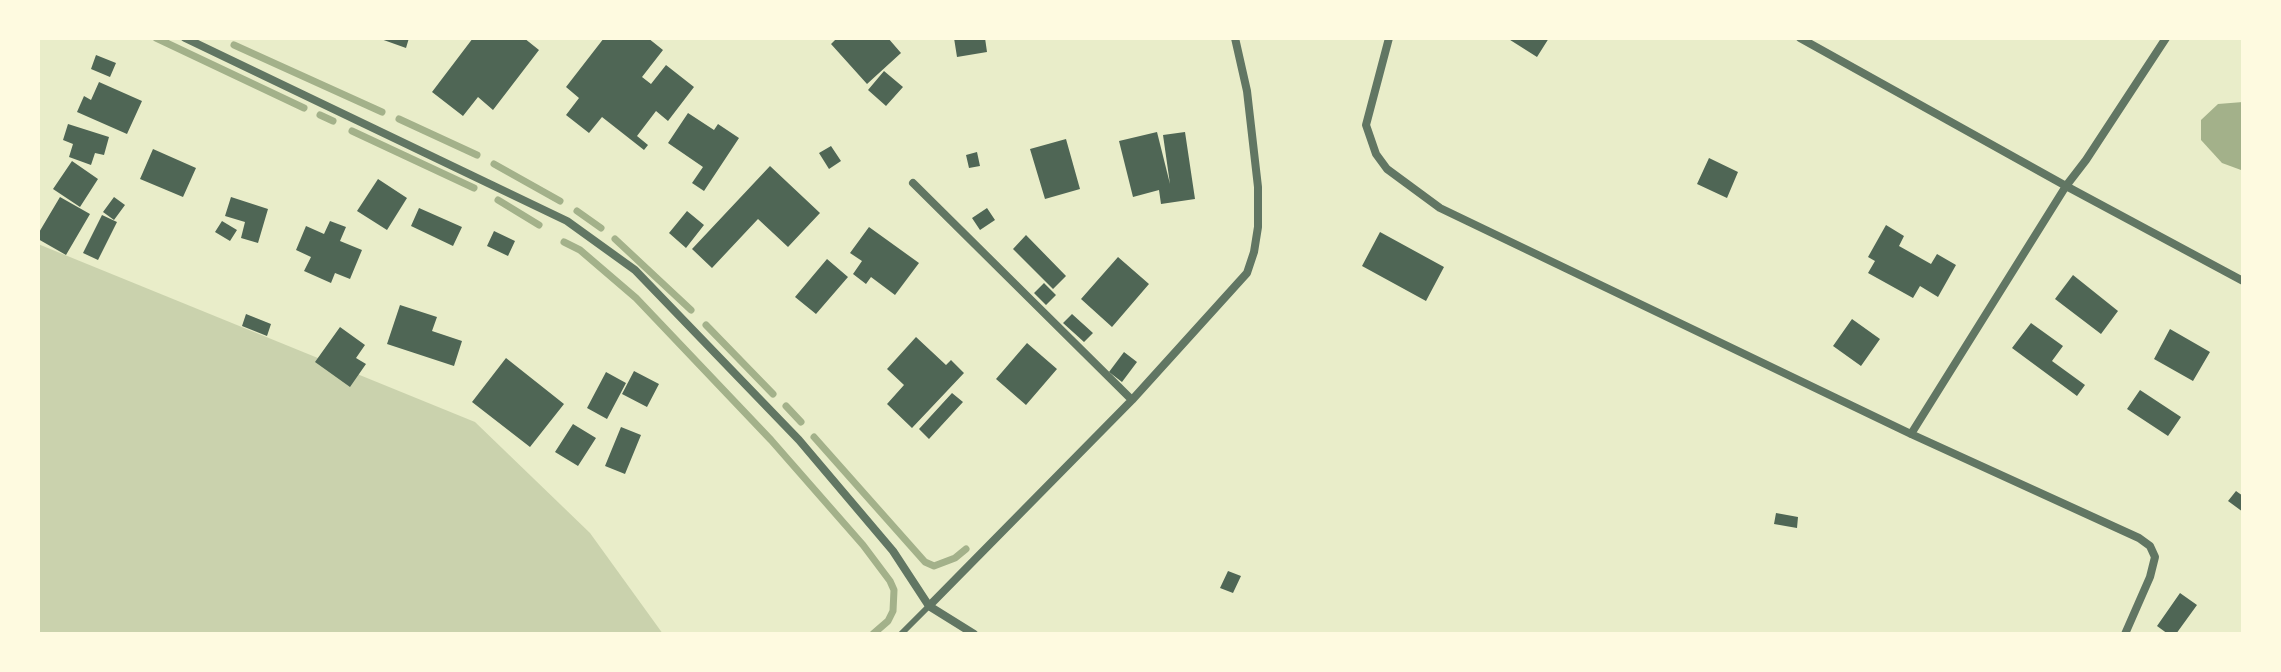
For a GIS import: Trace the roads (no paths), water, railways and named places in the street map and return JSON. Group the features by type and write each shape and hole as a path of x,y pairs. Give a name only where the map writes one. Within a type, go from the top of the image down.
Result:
{"street":[{"path":"185,38 567,221 635,270 799,440 893,551 929,606 974,634"},
{"path":"208,49 212,38"},
{"path":"929,606 1132,400 1247,273 1258,227 1258,187 1247,91 1235,38"},
{"path":"1389,38 1366,125 1376,154 1387,169 1440,208 1911,434 2139,538 2150,546 2155,557 2150,577 2125,634"},
{"path":"1800,38 2243,281"},
{"path":"1911,434 2066,186 2166,38"},
{"path":"913,183 1132,400"}],"lane":[{"path":"901,634 929,606"}],"waterway":[{"path":"156,38 304,108"},
{"path":"234,45 382,112"},
{"path":"320,115 333,121"},
{"path":"399,119 477,155"},
{"path":"352,131 474,188"},
{"path":"494,164 560,201"},
{"path":"498,200 539,225"},
{"path":"577,211 601,228"},
{"path":"615,239 691,310"},
{"path":"564,242 580,250 636,298 771,440 863,545 894,590 893,611 888,621 873,634"},
{"path":"706,325 773,394"},
{"path":"786,406 801,422"},
{"path":"814,437 925,562 934,566 955,558 966,549"}]}
